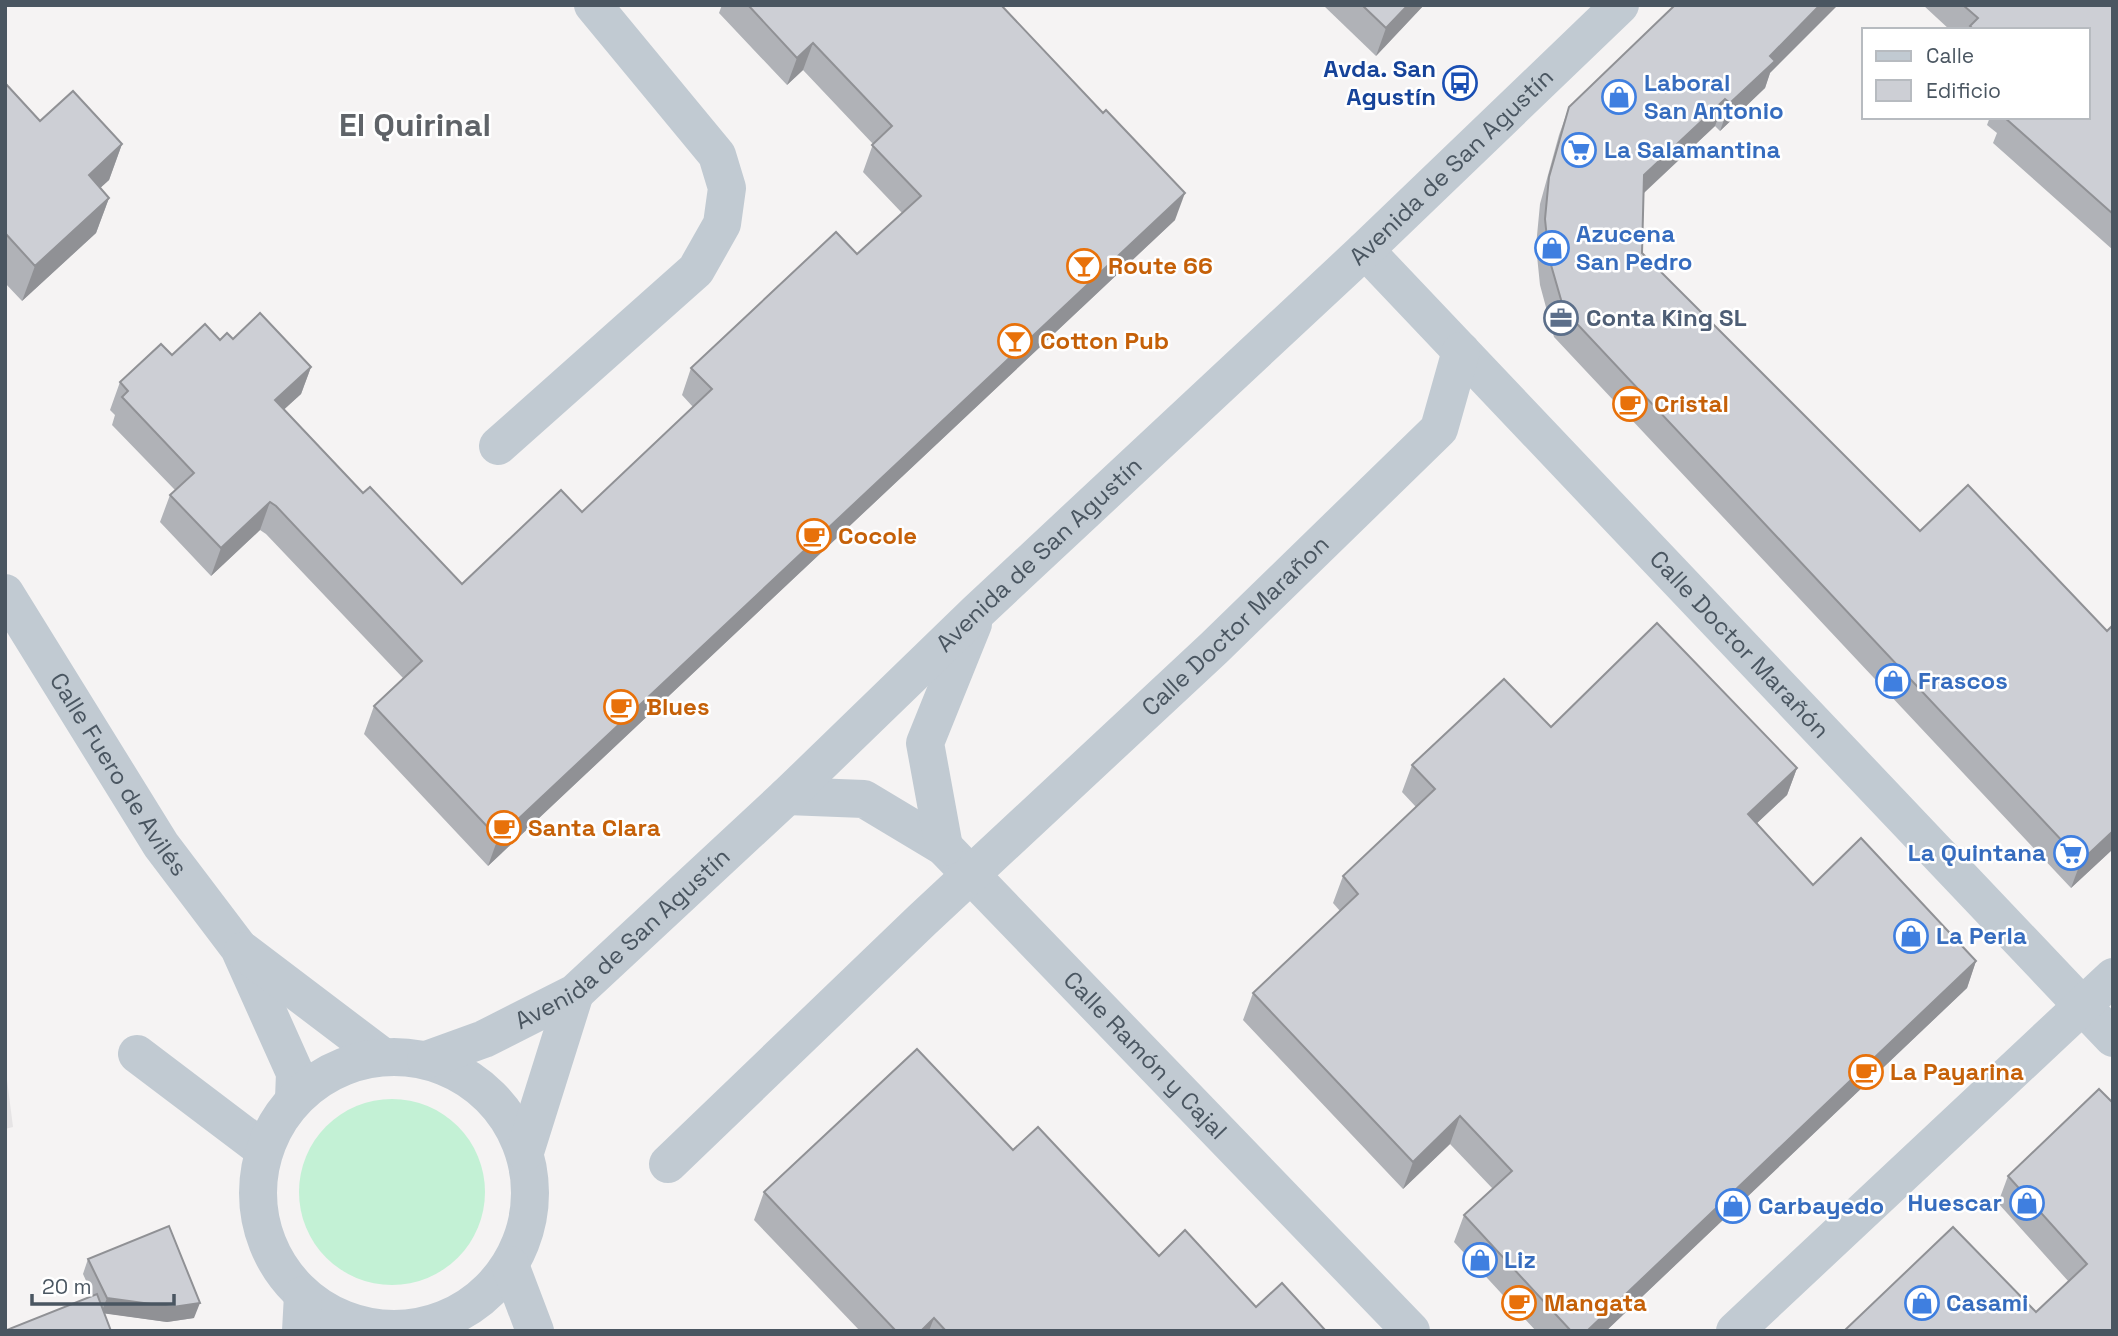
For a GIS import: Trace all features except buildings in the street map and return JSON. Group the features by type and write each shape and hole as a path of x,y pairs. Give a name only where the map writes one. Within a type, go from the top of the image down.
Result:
{"street":[{"path":"498,446 696,271 722,224 727,188 717,155 593,5"},
{"name":"Avenida de San Agustín","path":"426,1060 484,1039 575,993 1365,250 1590,19 1620,5"},
{"name":"Calle Doctor Marañón","path":"1365,250 2113,1038"},
{"name":"Calle Doctor Marañon","path":"668,1164 970,875 1214,648 1439,429 1461,351"},
{"name":"Calle Fuero de Avilés","path":"5,593 161,845 239,948 295,1073 294,1099"},
{"path":"944,847 925,743 978,612"},
{"name":"Calle Ramón y Cajal","path":"787,796 864,799 944,847 1410,1331"},
{"name":"Calle Fuero de Avilés","path":"239,948 383,1057"},
{"path":"1735,1331 2113,977"},
{"path":"525,1152 575,993"},
{"path":"137,1054 264,1150"},
{"path":"383,1057 426,1060 448,1067 481,1088 510,1120 525,1152 530,1179 527,1223 510,1265 492,1288 475,1321 392,1330 302,1313 272,1256 260,1220 257,1185 264,1150 276,1123 294,1099 321,1078 359,1061 383,1057"},
{"path":"510,1265 535,1331"}],"shaded area":[{"path":"5,1064 13,1127 5,1129"}],"green space":[{"path":"392,1099 428,1106 458,1126 478,1156 485,1192 478,1228 458,1258 428,1278 392,1285 356,1278 326,1258 306,1228 299,1192 306,1156 326,1126 356,1106"}],"place":[{"name":"Avda. San Agustín","path":"1460,83"},
{"name":"Laboral San Antonio","path":"1619,97"},
{"name":"La Salamantina","path":"1579,150"},
{"name":"Azucena San Pedro","path":"1552,248"},
{"name":"Route 66","path":"1084,266"},
{"name":"Conta King SL","path":"1561,318"},
{"name":"Cotton Pub","path":"1015,341"},
{"name":"Cristal","path":"1630,404"},
{"name":"Cocole","path":"814,536"},
{"name":"Frascos","path":"1893,681"},
{"name":"Blues","path":"621,707"},
{"name":"Santa Clara","path":"504,828"},
{"name":"La Quintana","path":"2071,853"},
{"name":"La Perla","path":"1911,936"},
{"name":"La Payarina","path":"1866,1072"},
{"name":"Huescar","path":"2027,1203"},
{"name":"Carbayedo","path":"1733,1206"},
{"name":"Liz","path":"1480,1260"},
{"name":"Mangata","path":"1519,1303"},
{"name":"Casami","path":"1922,1303"}],"district":[{"name":"El Quirinal","path":"415,125"}]}
